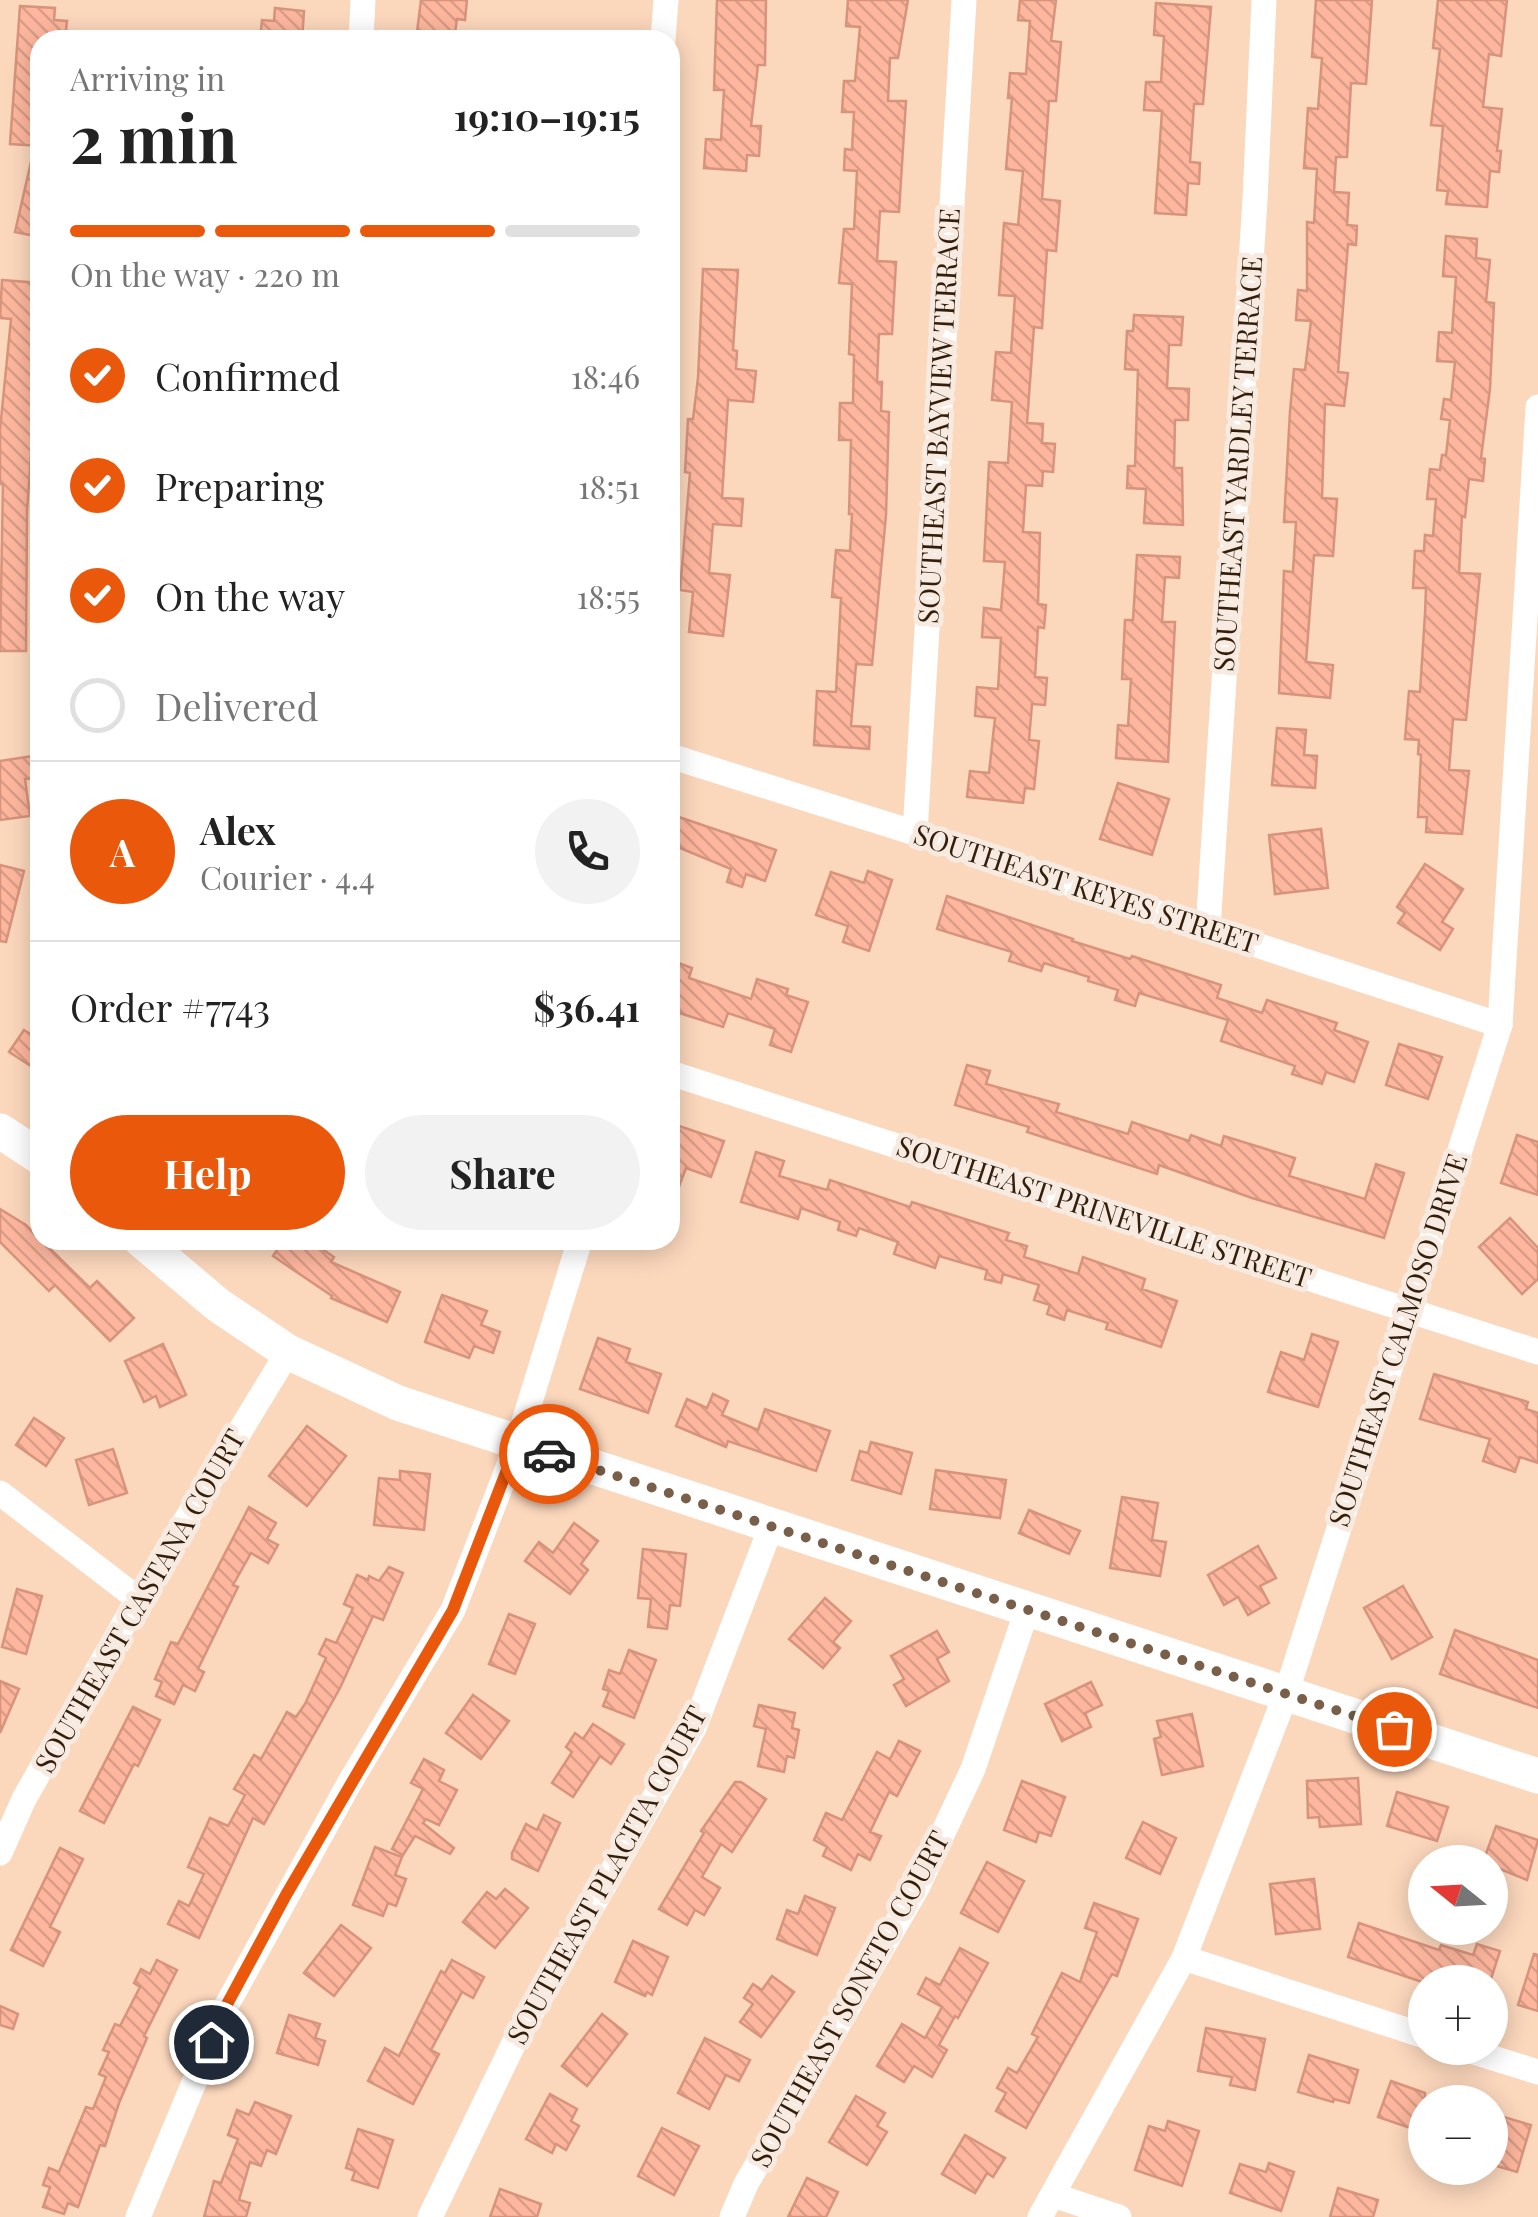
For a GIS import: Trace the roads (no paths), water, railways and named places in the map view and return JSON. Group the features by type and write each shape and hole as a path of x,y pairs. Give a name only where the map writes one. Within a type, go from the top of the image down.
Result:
{"street":[{"path":"361,30 363,0"},
{"path":"664,30 666,0"},
{"name":"SOUTHEAST BAYVIEW TERRACE","path":"915,832 964,0"},
{"name":"SOUTHEAST YARDLEY TERRACE","path":"1208,928 1255,200 1264,0"},
{"name":"SOUTHEAST CALMOSO DRIVE","path":"1046,2206 1184,1958 1286,1694 1500,1025 1538,407"},
{"name":"SOUTHEAST KEYES STREET","path":"680,759 915,832 1500,1025"},
{"name":"SOUTHEAST PRINEVILLE STREET","path":"680,1076 1538,1352"},
{"path":"0,1131 30,1150"},
{"path":"154,1250 218,1305 288,1352 398,1403 1538,1776"},
{"path":"138,2217 225,2008 341,1798 453,1610 517,1444 577,1250"},
{"name":"SOUTHEAST CASTANA COURT","path":"0,1853 24,1800 138,1599 288,1352"},
{"path":"0,1492 138,1599"},
{"name":"SOUTHEAST PLACITA COURT","path":"430,2217 513,2044 694,1728 771,1527"},
{"name":"SOUTHEAST SONETO COURT","path":"732,2217 746,2184 918,1886 972,1769 1028,1610"},
{"path":"1184,1958 1408,2030"},
{"path":"1508,2063 1538,2072"},
{"path":"1046,2206 1119,2217"}]}
